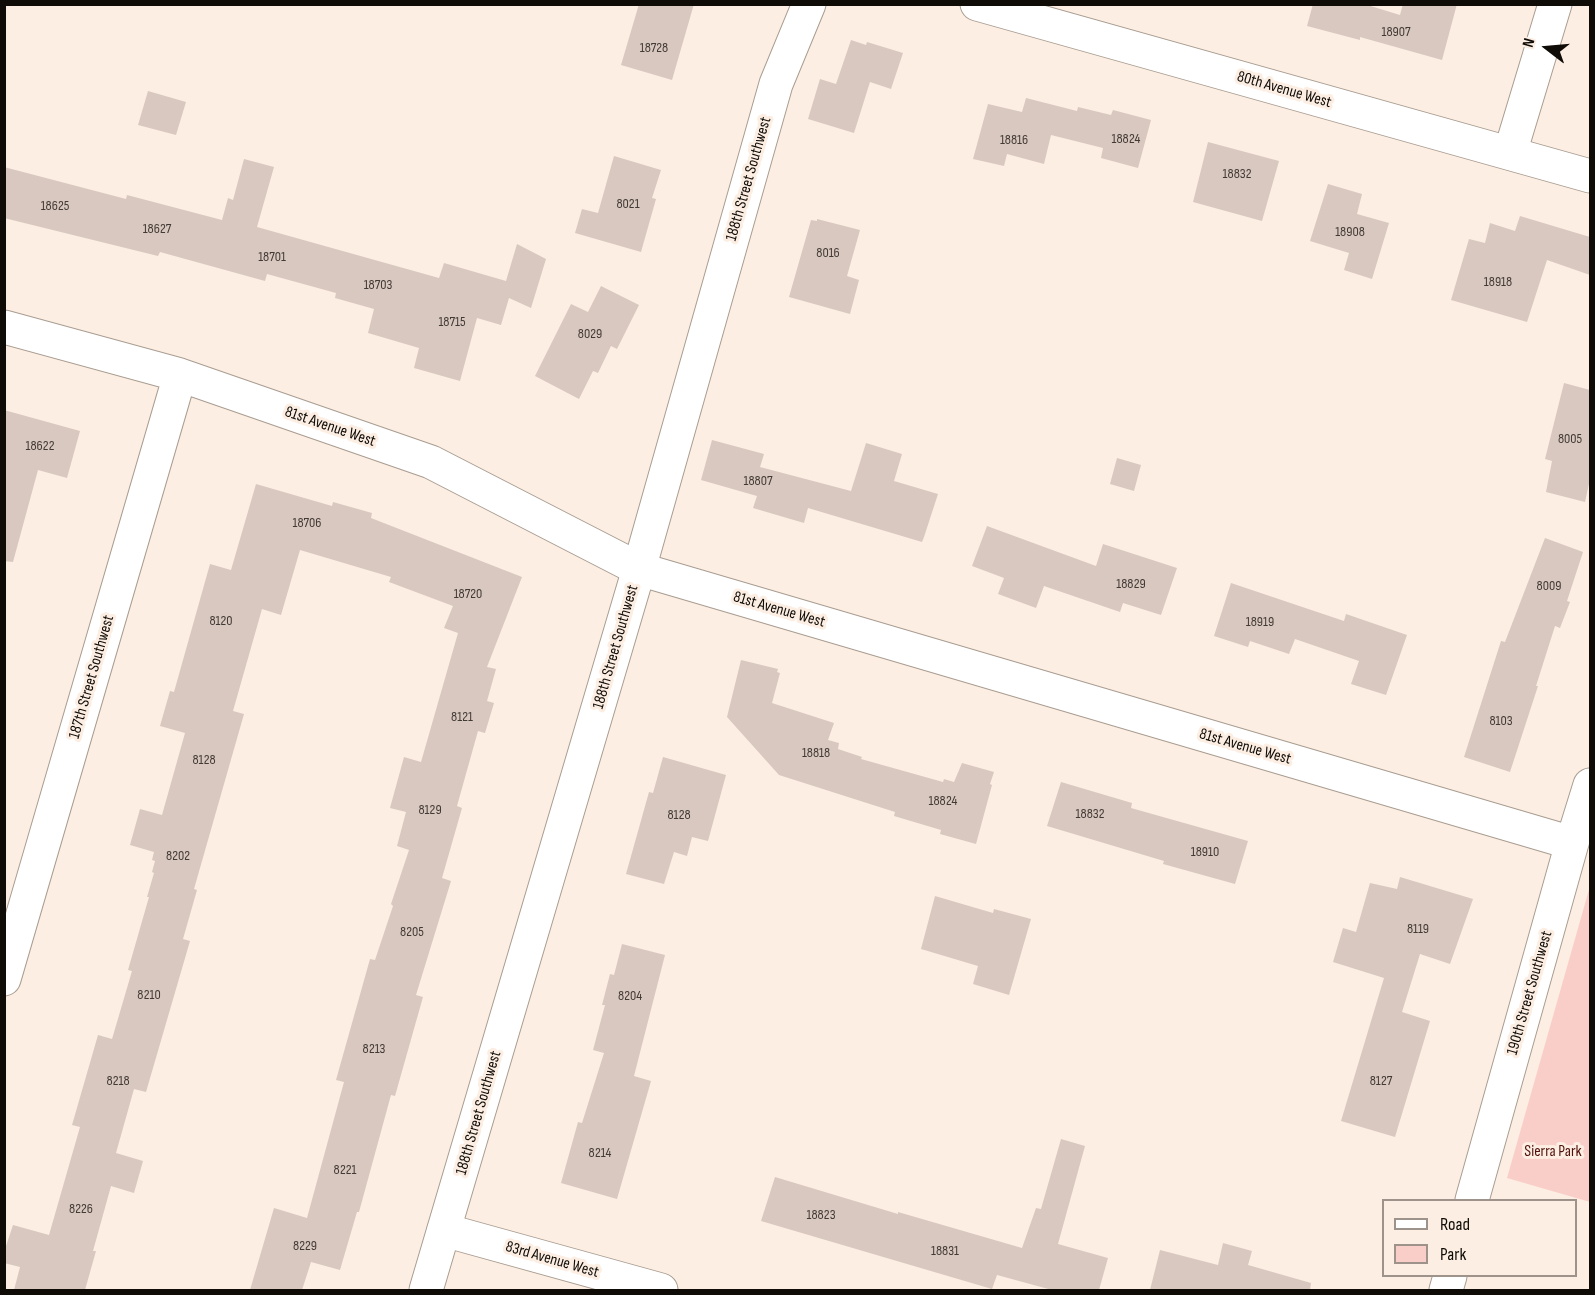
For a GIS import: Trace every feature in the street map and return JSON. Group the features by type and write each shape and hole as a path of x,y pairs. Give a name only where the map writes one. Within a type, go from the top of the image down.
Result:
{"street":[{"name":"188th Street Southwest","path":"426,1290 639,569 777,84 809,4"},
{"name":"80th Avenue West","path":"977,4 1590,176"},
{"path":"1510,153 1555,4"},
{"name":"81st Avenue West","path":"4,327 180,375 431,462 639,569 1572,843"},
{"name":"187th Street Southwest","path":"4,979 180,375"},
{"name":"190th Street Southwest","path":"1472,1199 1590,785"},
{"name":"83rd Avenue West","path":"444,1230 661,1290"}],"green space":[{"name":"Sierra Park","path":"1590,886 1590,1202 1507,1178"}],"building":[{"path":"639,4 694,4 672,80 621,65"},
{"path":"1313,4 1364,4 1400,15 1403,4 1457,4 1442,60 1360,37 1360,40 1307,26"},
{"path":"851,40 866,45 867,42 903,53 891,89 870,82 854,133 808,119 820,79 836,84"},
{"path":"148,91 186,102 176,135 138,125"},
{"path":"1026,98 1077,111 1078,107 1111,115 1113,110 1151,120 1138,168 1101,158 1103,148 1051,135 1044,164 1007,154 1004,166 973,159 988,104 1022,112"},
{"path":"1208,142 1279,161 1262,221 1193,202"},
{"path":"614,156 661,170 652,198 656,199 641,252 575,233 582,209 598,213"},
{"path":"244,159 274,167 257,227 439,278 444,263 506,281 517,244 546,259 531,308 509,298 501,325 477,318 460,381 414,368 419,348 368,333 374,309 335,298 336,293 267,274 265,281 160,252 158,256 4,218 4,167 126,199 127,195 222,220 228,198 233,200"},
{"path":"1328,184 1362,194 1357,214 1389,223 1372,279 1344,270 1349,253 1310,241"},
{"path":"1520,216 1590,237 1590,275 1547,260 1527,322 1451,300 1469,239 1485,243 1490,223 1515,231"},
{"path":"817,219 860,230 847,276 859,280 850,314 789,297 811,220 817,221"},
{"path":"601,286 639,305 617,349 611,346 598,373 593,371 579,399 535,376 571,304 588,312"},
{"path":"1564,383 1590,390 1590,479 1585,502 1546,492 1552,461 1545,459"},
{"path":"4,410 80,431 67,478 38,470 13,562 4,561"},
{"path":"712,440 764,454 760,467 851,491 866,443 902,454 894,481 938,494 922,542 808,508 804,523 753,508 757,496 701,480"},
{"path":"1117,458 1141,465 1134,491 1110,484"},
{"path":"256,484 332,506 333,502 372,513 371,518 522,577 487,667 496,669 487,701 494,703 485,733 478,731 457,806 462,808 442,878 451,881 416,995 423,997 395,1096 391,1095 359,1212 357,1212 340,1270 311,1262 302,1290 250,1290 274,1208 307,1218 344,1082 336,1080 370,959 375,960 409,850 397,846 406,812 390,808 404,757 421,762 458,633 444,628 453,606 389,582 391,577 300,550 281,615 262,609 233,711 244,714 194,889 197,890 183,939 190,941 146,1092 134,1089 116,1153 143,1161 134,1193 111,1186 85,1290 14,1290 20,1267 4,1263 4,1252 13,1225 49,1235 80,1127 72,1125 98,1035 112,1039 132,971 128,970 149,897 147,897 155,861 152,860 154,852 130,845 140,809 162,815 185,733 160,726 170,691 174,692 210,564 231,570"},
{"path":"987,526 1096,566 1103,544 1177,568 1161,615 1123,603 1120,612 1044,586 1036,608 998,594 1004,578 972,566"},
{"path":"1545,538 1583,552 1567,601 1570,602 1560,628 1555,626 1510,772 1464,757 1501,641 1505,642"},
{"path":"1231,583 1344,621 1346,614 1407,635 1386,695 1351,684 1359,661 1295,639 1289,654 1250,641 1248,647 1214,636"},
{"path":"741,660 778,669 777,672 780,673 772,703 834,723 828,740 839,743 838,749 862,757 861,759 943,782 944,779 954,782 962,763 994,772 976,844 940,834 941,830 894,816 895,812 779,775 727,717"},
{"path":"663,757 726,775 708,841 692,837 687,856 674,852 664,884 626,874 649,792 653,793"},
{"path":"1061,782 1132,803 1131,808 1248,841 1235,884 1163,864 1164,861 1047,826"},
{"path":"1400,877 1473,899 1450,964 1420,954 1402,1012 1430,1021 1395,1137 1341,1121 1384,978 1333,962 1343,928 1356,932 1370,883 1397,889"},
{"path":"935,896 993,913 994,909 1031,919 1009,995 973,984 978,966 921,949"},
{"path":"622,944 665,955 634,1076 651,1081 617,1199 561,1183 578,1122 582,1123 604,1053 593,1050 605,1005 602,1005 610,974 614,975"},
{"path":"1061,1139 1085,1146 1058,1244 1108,1258 1099,1290 1052,1290 997,1275 992,1289 761,1221 775,1177 1022,1248 1036,1208 1041,1209"},
{"path":"1223,1243 1252,1251 1248,1265 1311,1283 1310,1290 1150,1290 1160,1250 1218,1265"}]}
